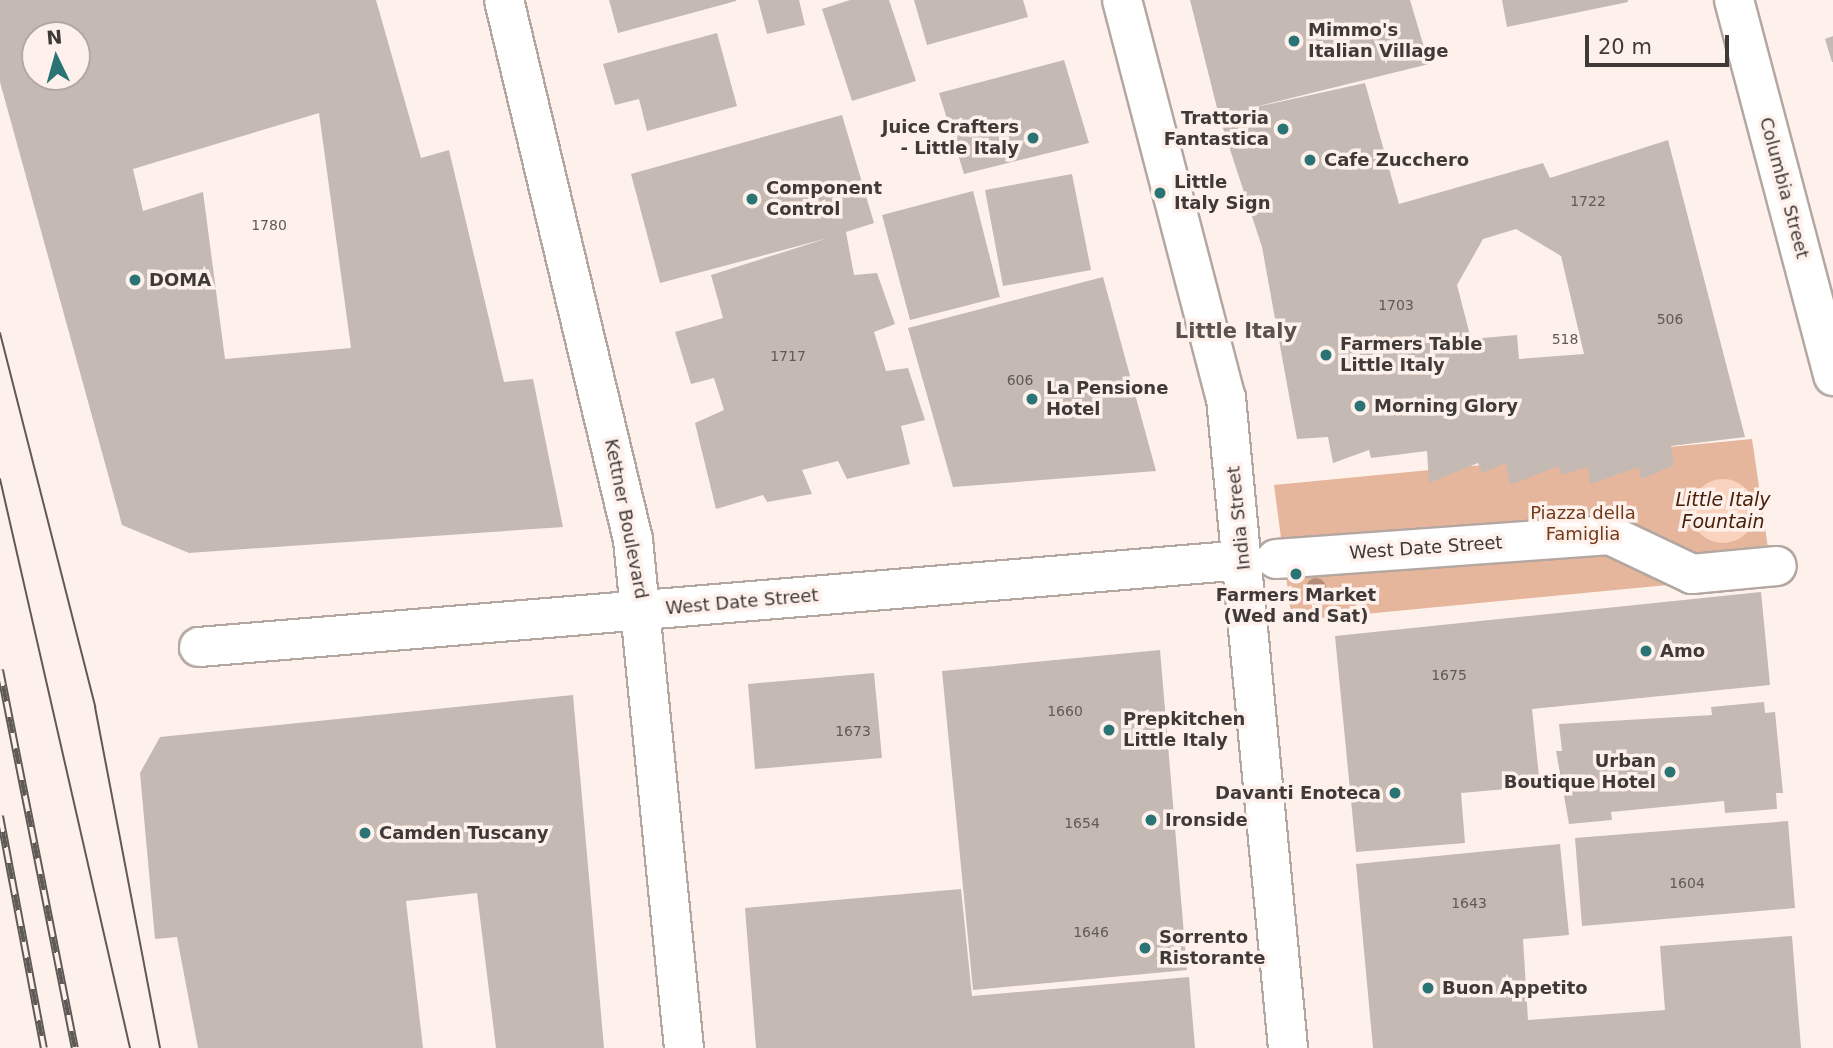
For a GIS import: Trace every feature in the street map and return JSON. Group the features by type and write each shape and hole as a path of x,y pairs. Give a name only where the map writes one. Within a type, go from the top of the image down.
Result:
{"main road":[{"name":"Kettner Boulevard","path":"505,0 627,504 643,610 684,1048"},
{"name":"India Street","path":"1122,0 1226,398 1260,559 1288,1048"},
{"name":"Columbia Street","path":"1734,0 1833,376"},
{"name":"West Date Street","path":"199,647 1260,559 1610,535 1692,574 1777,566"}],"green space":[{"name":"Piazza della Famiglia","path":"1752,439 1772,575 1292,621 1274,485"}],"water":[{"name":"Little Italy Fountain","path":"1717,479 1729,479 1746,488 1753,499 1753,523 1746,534 1729,543 1717,543 1705,538 1696,529 1691,517 1691,505 1696,493 1705,484"}],"building":[{"name":"DOMA","path":"0,0 376,0 421,158 449,150 504,382 533,379 563,527 189,553 122,525 0,82","holes":["319,113 351,348 225,359 203,192 143,211 133,169"]},
{"path":"609,0 736,0 736,1 618,33"},
{"path":"758,0 799,0 805,25 767,34"},
{"path":"850,0 889,0 916,81 852,101 822,9"},
{"path":"914,0 1023,0 1028,17 927,45"},
{"path":"1190,0 1410,0 1429,64 1243,110 1365,83 1399,204 1543,163 1550,178 1668,140 1745,437 1671,446 1674,465 1641,479 1639,467 1590,484 1588,467 1561,475 1559,466 1510,485 1506,463 1483,473 1478,463 1429,483 1427,451 1371,458 1369,450 1333,463 1328,437 1297,439 1262,247 1219,116","holes":["1516,229 1561,256 1584,354 1519,359 1517,335 1471,339 1457,285 1483,239"]},
{"path":"1502,0 1628,0 1628,2 1507,27"},
{"path":"717,33 737,106 647,131 639,99 615,105 603,64"},
{"path":"1833,36 1833,62 1832,62 1825,39"},
{"path":"1064,60 1089,143 964,174 939,93"},
{"path":"842,115 874,223 846,232 854,275 877,273 895,324 874,332 886,371 908,368 925,420 901,426 910,464 847,479 838,461 802,470 812,494 767,502 763,495 716,509 695,423 724,410 714,378 691,384 675,332 723,318 711,275 828,238 660,283 631,174"},
{"path":"1072,174 1091,270 1003,286 985,190"},
{"path":"973,191 1000,297 910,320 882,215"},
{"name":"La Pensione Hotel","path":"1103,277 1156,471 953,487 908,328"},
{"path":"1761,592 1770,685 1532,709 1540,786 1461,793 1465,843 1356,852 1335,636"},
{"path":"1160,650 1187,970 973,990 942,671"},
{"path":"874,673 882,758 755,769 748,684"},
{"name":"Camden Tuscany","path":"573,695 604,1048 496,1048 477,893 406,901 423,1048 198,1048 177,937 155,939 140,773 160,737"},
{"name":"Urban Boutique Hotel","path":"1764,702 1765,713 1775,712 1783,793 1776,793 1777,809 1725,813 1724,801 1611,812 1612,820 1569,824 1556,751 1562,751 1559,724 1712,715 1711,707"},
{"path":"1788,821 1795,908 1582,926 1575,838"},
{"path":"1560,844 1569,935 1523,939 1528,1020 1665,1010 1660,946 1792,936 1801,1048 1373,1048 1356,864"},
{"path":"961,889 972,996 1189,977 1195,1048 756,1048 745,908"}],"tram line":[{"path":"0,333 95,707 160,1048"},
{"path":"0,479 130,1048"}],"railway":[{"path":"0,670 75,1048"},
{"path":"0,816 44,1048"}],"place":[{"name":"Mimmo's Italian Village","path":"1294,41"},
{"name":"Trattoria Fantastica","path":"1283,129"},
{"name":"Juice Crafters - Little Italy","path":"1033,138"},
{"name":"Cafe Zucchero","path":"1310,160"},
{"name":"Little Italy Sign","path":"1160,193"},
{"name":"Component Control","path":"752,199"},
{"name":"DOMA","path":"135,280"},
{"name":"Farmers Table Little Italy","path":"1326,355"},
{"name":"La Pensione Hotel","path":"1032,399"},
{"name":"Morning Glory","path":"1360,406"},
{"name":"Farmers Market (Wed and Sat)","path":"1296,574"},
{"name":"Amo","path":"1646,651"},
{"name":"Prepkitchen Little Italy","path":"1109,730"},
{"name":"Urban Boutique Hotel","path":"1670,772"},
{"name":"Davanti Enoteca","path":"1395,793"},
{"name":"Ironside","path":"1151,820"},
{"name":"Camden Tuscany","path":"365,833"},
{"name":"Sorrento Ristorante","path":"1145,948"},
{"name":"Buon Appetito","path":"1428,988"}],"district":[{"name":"Little Italy","path":"1236,331"}]}
